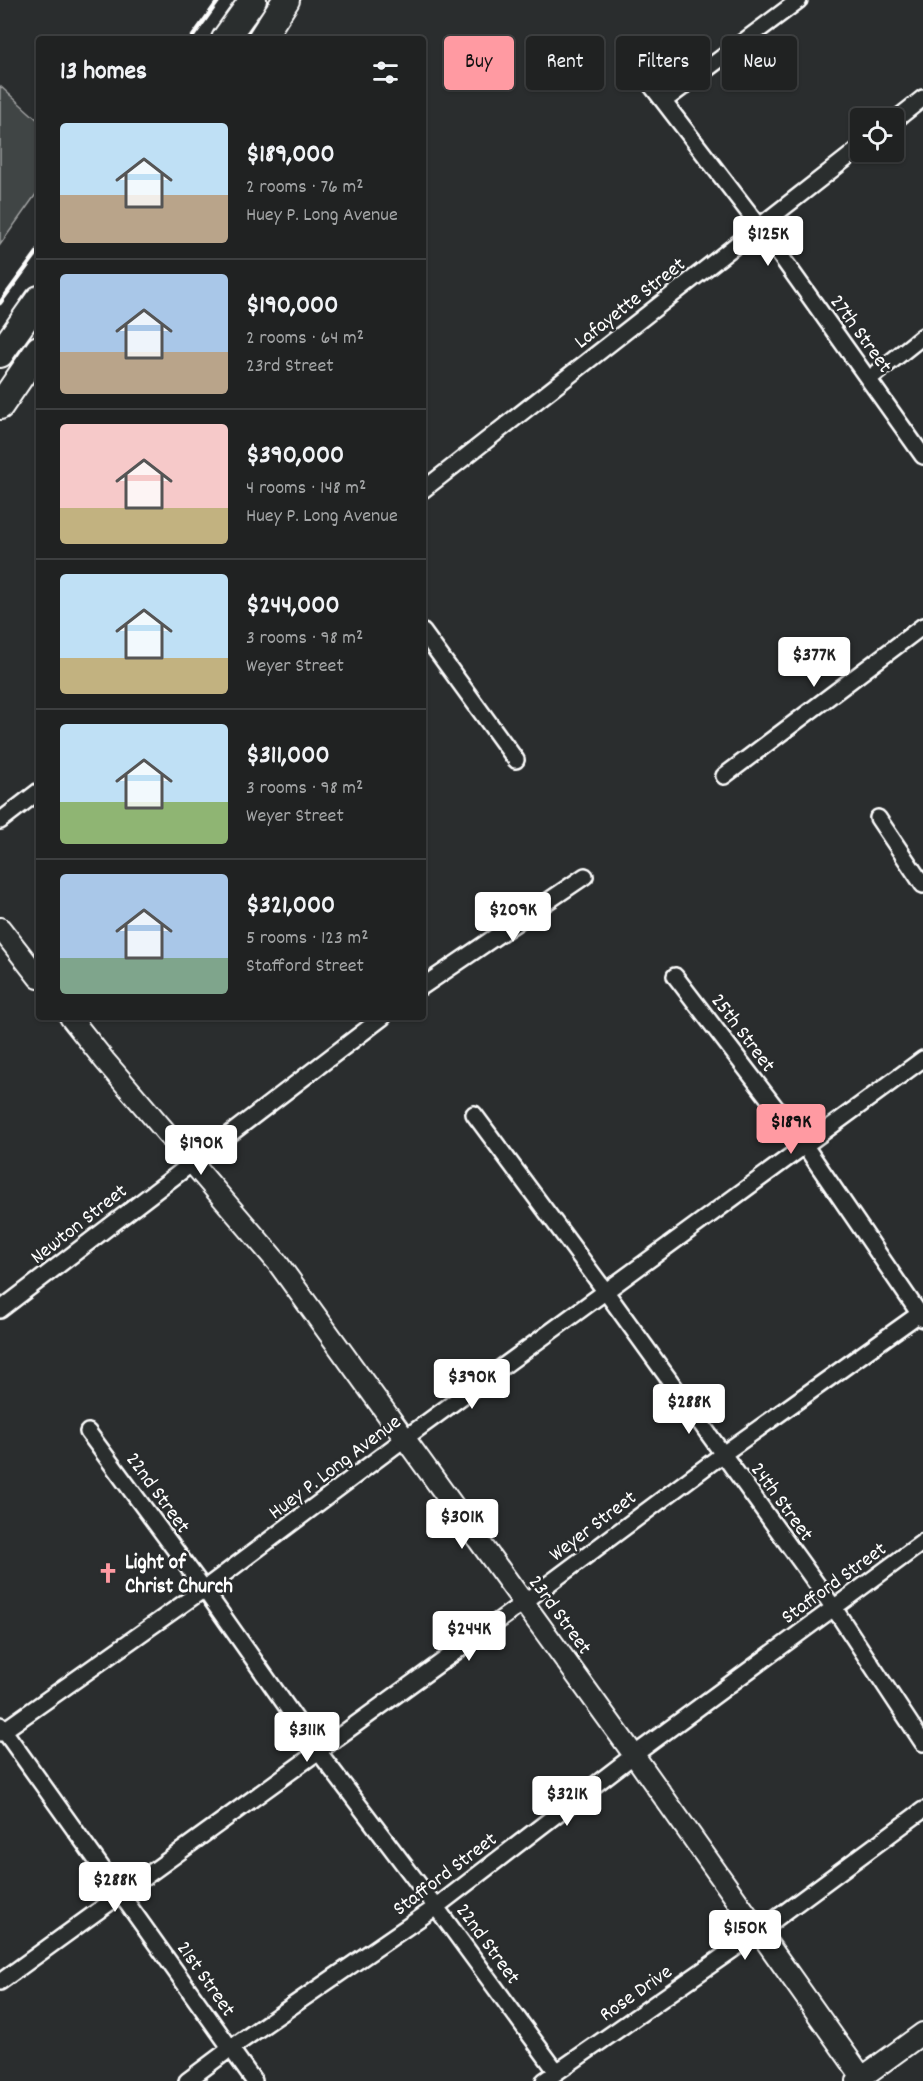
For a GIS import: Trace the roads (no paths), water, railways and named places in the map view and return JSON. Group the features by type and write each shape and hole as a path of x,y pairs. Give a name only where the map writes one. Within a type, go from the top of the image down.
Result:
{"highway":[{"path":"227,36 253,0"},
{"path":"263,36 286,0"},
{"path":"0,354 36,303"},
{"path":"0,406 36,353"}],"street":[{"path":"664,101 799,0"},
{"name":"27th Street","path":"655,90 759,226 923,456"},
{"path":"904,113 923,98"},
{"name":"Lafayette Street","path":"426,488 850,156"},
{"path":"869,379 923,336"},
{"path":"724,776 923,626"},
{"path":"426,636 516,760"},
{"path":"0,821 36,793"},
{"path":"878,818 923,885"},
{"path":"426,984 585,876"},
{"path":"0,928 36,974"},
{"name":"25th Street","path":"675,976 805,1146 921,1317"},
{"name":"23rd Street","path":"72,1020 277,1262 634,1755 861,2080"},
{"name":"Newton Street","path":"0,1310 379,1020"},
{"name":"Huey P. Long Avenue","path":"1,1729 204,1589 404,1439 923,1059"},
{"name":"24th Street","path":"474,1114 606,1292 834,1608 923,1743"},
{"name":"Weyer Street","path":"0,1983 523,1603 723,1454 921,1317"},
{"name":"22nd Street","path":"88,1432 204,1589 318,1751 557,2072"},
{"name":"Stafford Street","path":"188,2081 231,2048 436,1907 634,1755 923,1542"},
{"name":"21st Street","path":"1,1729 255,2081"},
{"name":"Rose Drive","path":"544,2081 758,1932 923,1810"},
{"path":"861,2080 923,2033"}],"railway":[{"path":"193,36 219,0"},
{"path":"0,303 36,254"}],"place":[{"name":"Light of Christ Church","path":"108,1573"}]}
